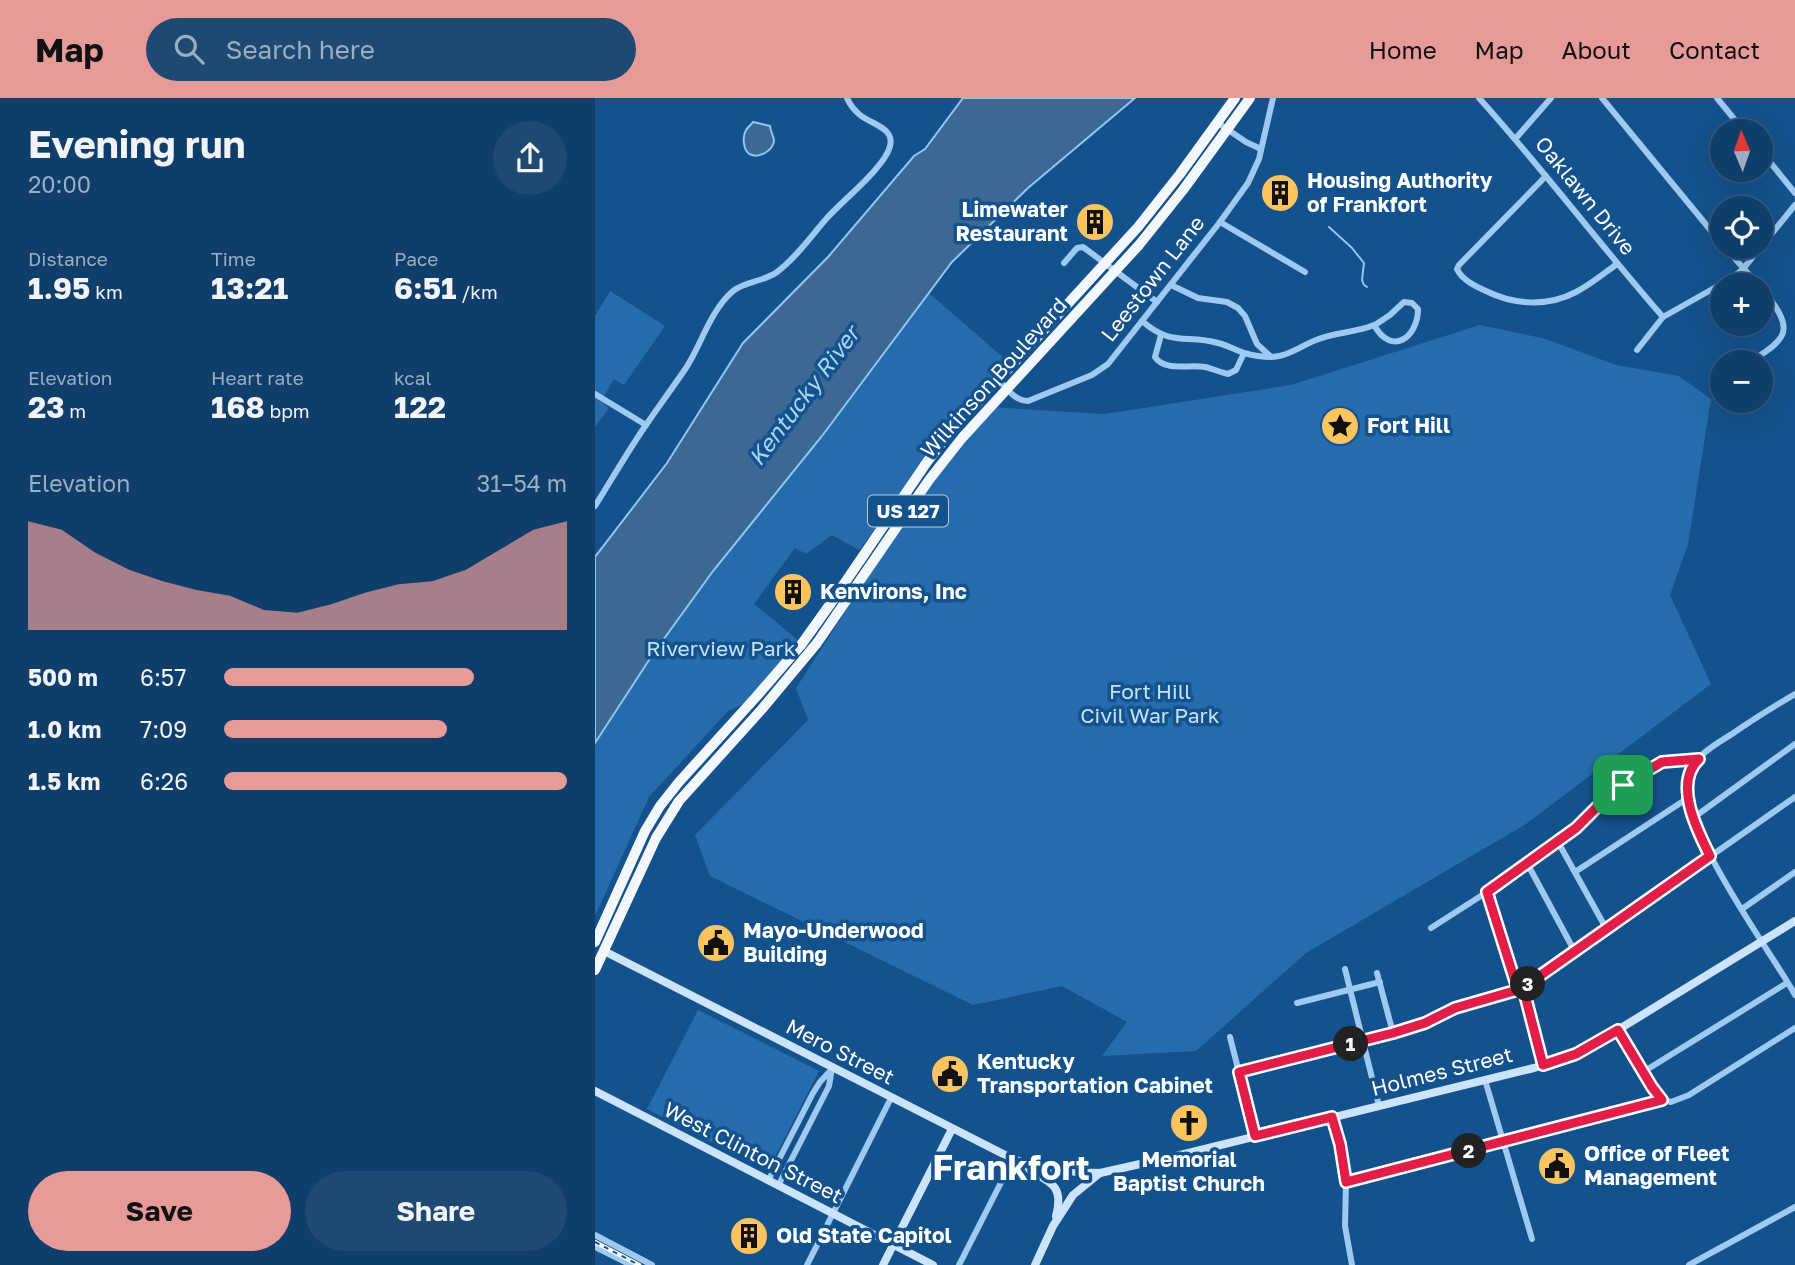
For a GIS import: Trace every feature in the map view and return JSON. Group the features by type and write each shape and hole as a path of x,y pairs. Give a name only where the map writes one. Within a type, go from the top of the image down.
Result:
{"highway":[{"name":"Wilkinson Boulevard","path":"595,970 598,946 645,831 660,806 795,652 937,449 1159,201 1235,98"},
{"name":"Wilkinson Boulevard","path":"598,946 679,800 812,650 962,438 1117,271 1178,197 1250,98"}],"main road":[{"name":"Holmes Street","path":"1064,1172 1100,1172 1485,1080 1576,1054 1795,921"},
{"name":"Mero Street","path":"598,946 1013,1160 1064,1172"},
{"name":"West Clinton Street","path":"595,1091 933,1265"},
{"path":"883,1265 952,1129"},
{"path":"1013,1160 1056,1189 1059,1201 1053,1226"},
{"path":"1035,1265 1053,1226 1073,1195 1100,1172"}],"street":[{"path":"595,506 696,351 719,306 741,286 767,278 781,269 889,151 891,138 888,133 861,116 847,98"},
{"name":"Leestown Lane","path":"998,379 1016,398 1024,402 1092,375 1108,364 1248,183 1257,165 1273,98"},
{"name":"Oaklawn Drive","path":"1479,98 1516,138 1616,264 1663,317"},
{"path":"1516,138 1551,98"},
{"path":"1602,98 1710,229"},
{"path":"1717,98 1734,119"},
{"path":"1218,122 1261,149"},
{"path":"1773,166 1795,193"},
{"path":"1546,176 1459,265 1458,273 1476,287 1499,298 1534,303 1574,294 1616,264"},
{"path":"1637,350 1663,317 1732,278 1742,269 1795,205"},
{"path":"1220,222 1304,272"},
{"path":"1064,263 1081,246 1157,302"},
{"path":"1734,259 1746,273"},
{"path":"1171,285 1198,298 1227,302 1238,307 1245,316 1255,340 1271,357"},
{"path":"1142,321 1161,335 1171,338 1215,342 1244,353 1271,357 1295,351 1323,338 1374,325 1402,303 1412,303 1418,312 1415,324 1405,337 1397,342 1387,341 1380,336 1374,325"},
{"path":"1769,350 1783,333 1779,313 1773,305"},
{"path":"1161,335 1155,356 1157,361 1163,364 1202,367 1228,374 1236,370 1244,353"},
{"path":"1255,355 1261,348"},
{"path":"595,394 646,425"},
{"path":"1794,992 1710,856 1693,818 1688,798 1688,776 1694,764 1710,748 1795,694"},
{"path":"1693,818 1795,744"},
{"path":"1431,928 1558,842 1623,785 1656,765 1669,761 1699,759"},
{"path":"1239,1072 1393,1033 1425,1023 1455,1008 1521,989 1795,797"},
{"path":"1575,872 1688,798"},
{"path":"1558,842 1607,930"},
{"path":"1527,863 1575,952"},
{"path":"1742,909 1795,872"},
{"path":"1487,892 1515,981 1525,995 1543,1065"},
{"path":"1345,969 1379,1106"},
{"path":"1377,973 1393,1033"},
{"path":"1297,1003 1380,982"},
{"path":"1643,1072 1787,983"},
{"path":"1346,1182 1689,1095 1795,1028"},
{"path":"1618,1030 1662,1100"},
{"path":"1230,1037 1255,1136"},
{"path":"768,1181 813,1093 832,1068"},
{"path":"778,1186 829,1086 832,1068"},
{"path":"1485,1080 1532,1238"},
{"path":"807,1265 891,1098"},
{"path":"1332,1117 1340,1144 1346,1182 1345,1226 1352,1265"},
{"path":"959,1265 1013,1160"},
{"path":"1689,1265 1795,1207"},
{"path":"631,1265 595,1245 597,1236 652,1265"}],"green space":[{"path":"610,291 665,326 624,385 614,379 601,401 609,408 595,427 595,316"},
{"name":"Riverview Park","path":"929,293 1006,360 859,550 832,535 806,554 795,548 754,604 799,641 745,703 728,711 649,797 595,916 595,743 653,654 713,571 822,436"},
{"name":"Fort Hill Civil War Park","path":"1480,325 1546,339 1616,365 1679,376 1710,398 1710,405 1688,544 1670,595 1711,684 1526,824 1306,953 1196,1051 1102,1056 1127,1022 1062,986 973,1005 710,876 695,835 808,720 796,688 935,472 989,407 1105,414 1291,385"},
{"path":"698,1010 819,1071 768,1171 647,1109"}],"water":[{"name":"Kentucky River","path":"963,98 1135,98 1028,188 952,262 822,436 713,571 653,654 595,743 595,557 667,463 743,343 828,257 914,156 925,149"},
{"path":"753,122 770,126 774,139 769,150 755,156 749,154 744,144 745,133"}],"waterway":[{"path":"1329,227 1364,263 1362,280 1367,287"}],"railway":[{"path":"595,1242 639,1265"}],"place":[{"name":"Housing Authority of Frankfort","path":"1280,193"},
{"name":"Limewater Restaurant","path":"1095,222"},
{"name":"Fort Hill","path":"1340,426"},
{"name":"Kenvirons, Inc","path":"793,592"},
{"name":"Mayo-Underwood Building","path":"716,943"},
{"name":"Kentucky Transportation Cabinet","path":"950,1074"},
{"name":"Memorial Baptist Church","path":"1189,1123"},
{"name":"Office of Fleet Management","path":"1557,1166"},
{"name":"Old State Capitol","path":"749,1236"}],"district":[{"name":"Frankfort","path":"1011,1168"}],"route":[{"path":"1623,785 1576,828 1487,892 1515,981 1521,989 1455,1008 1425,1023 1393,1033 1239,1072 1255,1136 1332,1117 1340,1144 1346,1182 1662,1100 1618,1030 1576,1054 1543,1065 1525,995 1521,989 1710,856 1699,834 1688,798 1688,776 1699,759 1662,762 1623,785"}]}
